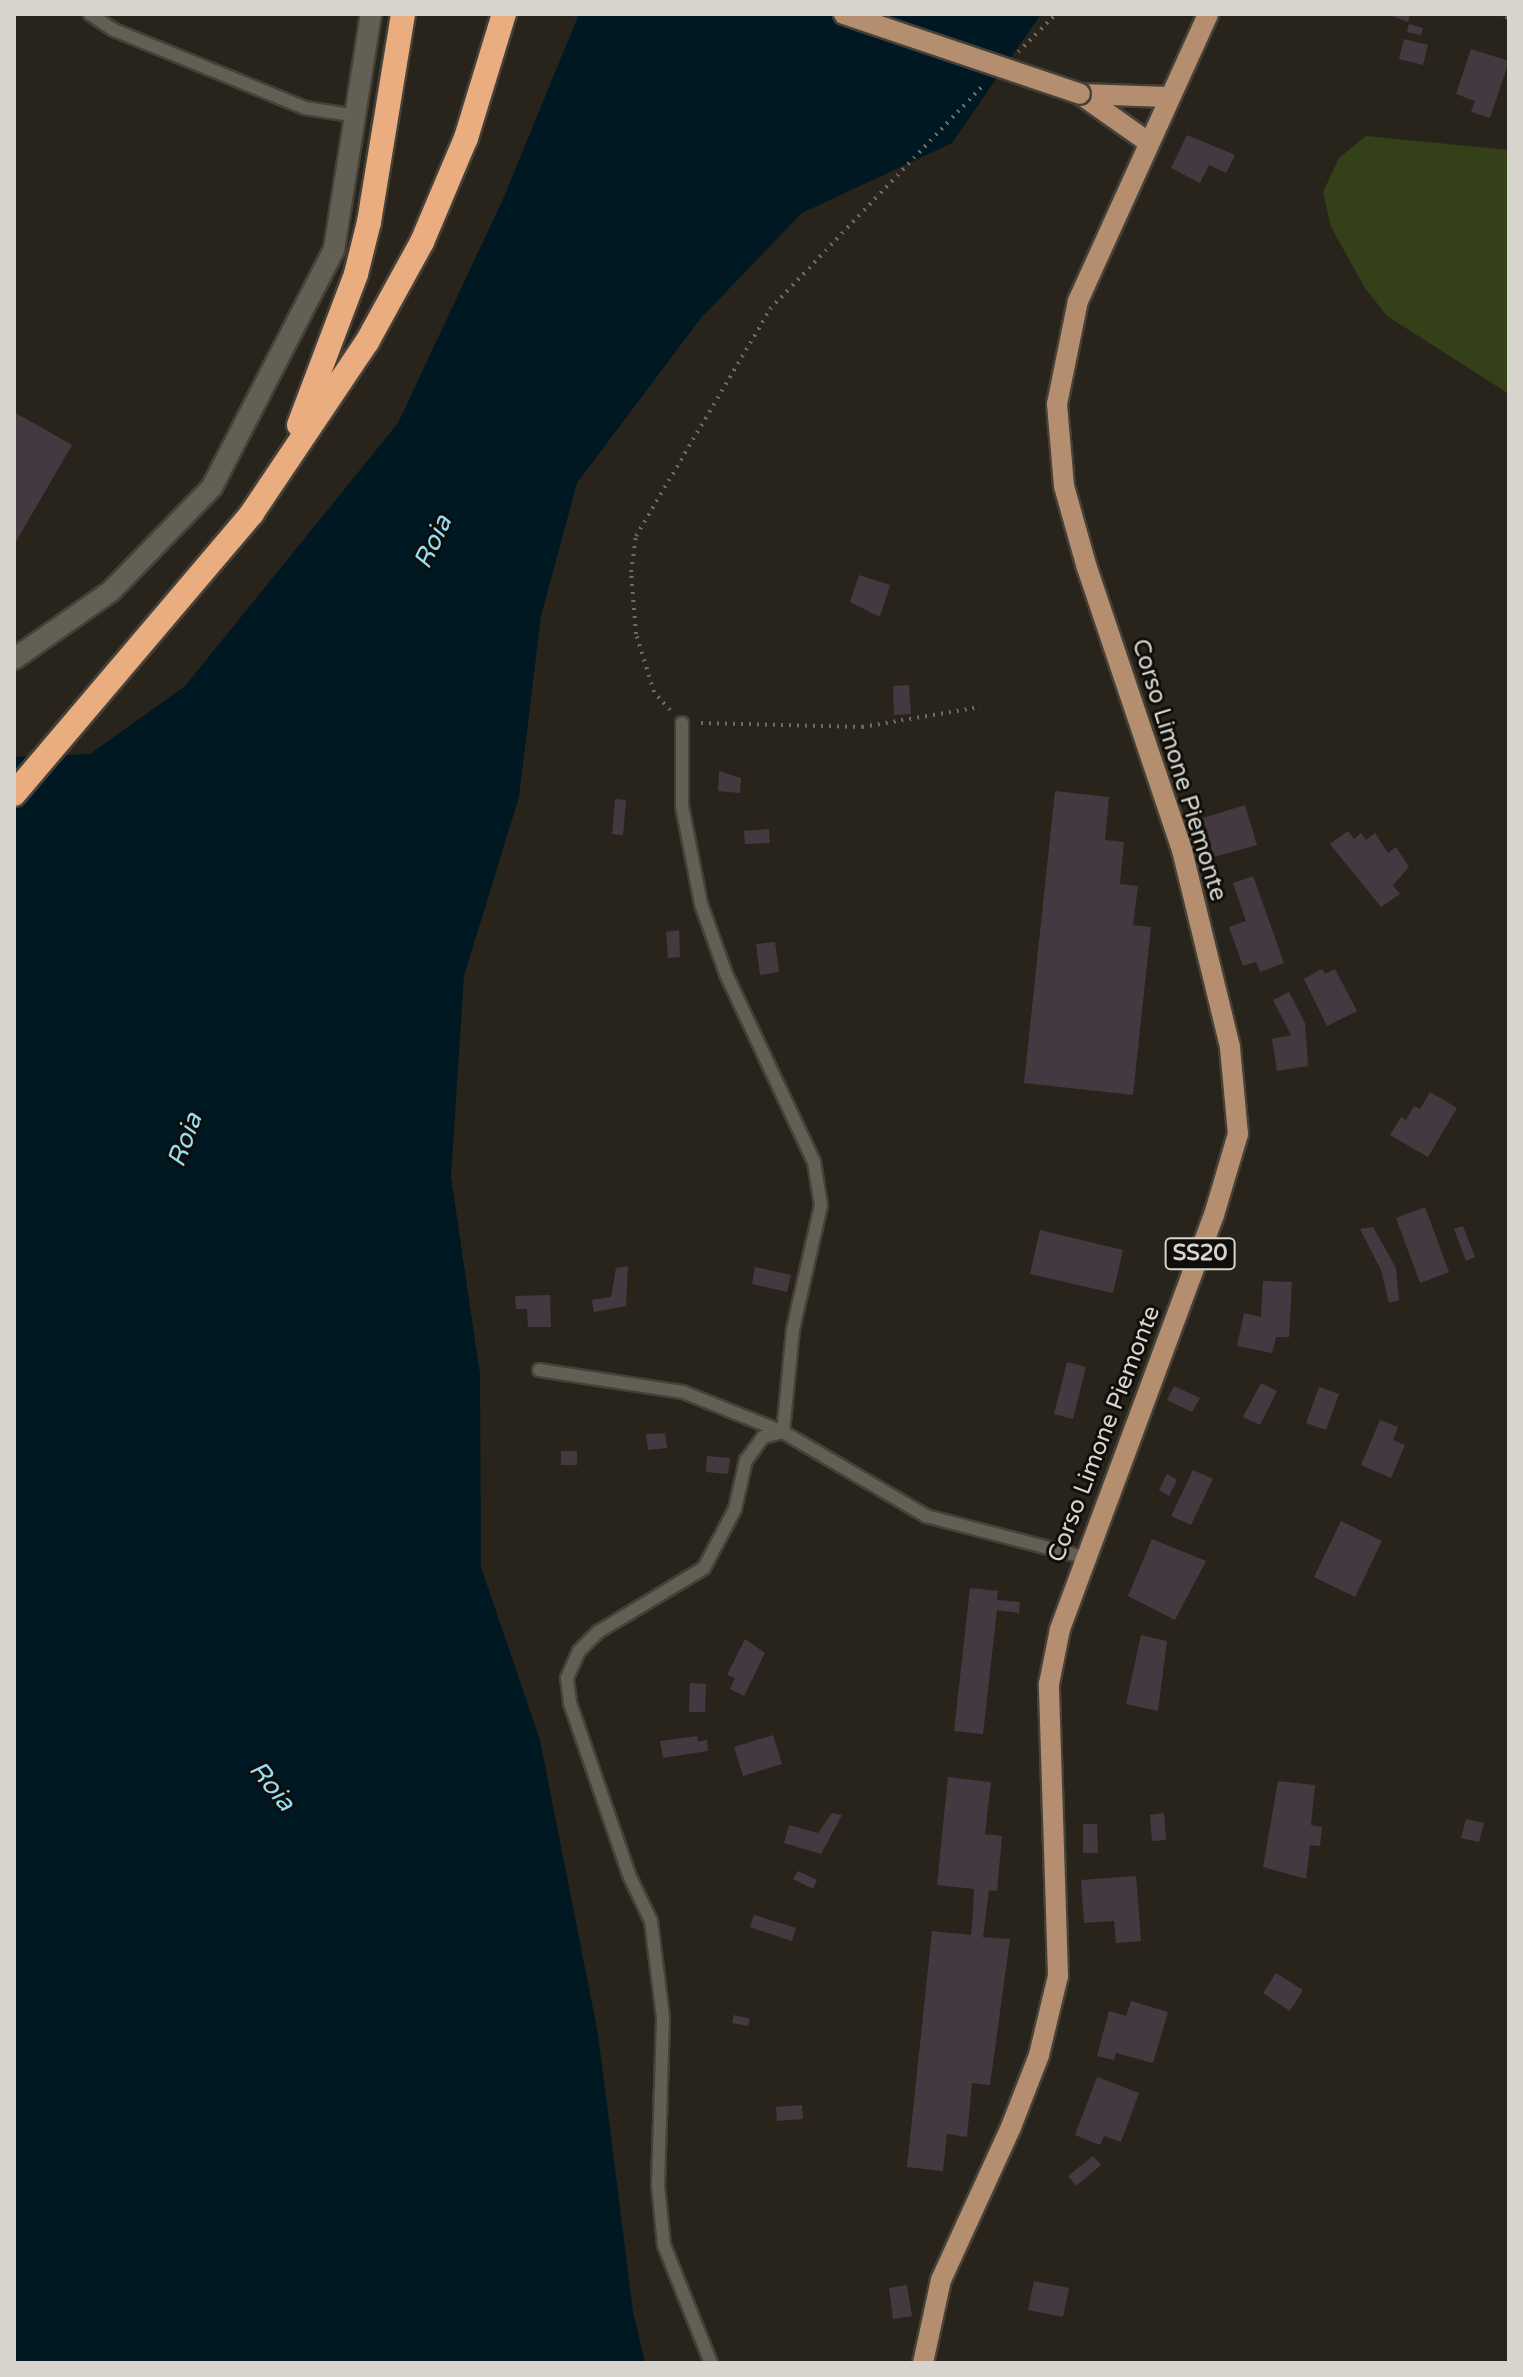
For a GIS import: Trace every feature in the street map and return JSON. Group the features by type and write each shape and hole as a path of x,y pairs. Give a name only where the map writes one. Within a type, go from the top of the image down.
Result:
{"highway":[{"path":"281,469 356,274 403,14"},
{"path":"14,794 252,513 367,342 422,242 466,138 504,14"}],"main road":[{"path":"844,14 1080,94 1148,142"},
{"name":"SS20","path":"1168,97 1208,14"},
{"path":"1080,94 1168,97"},
{"name":"Corso Limone Piemonte","path":"923,2363 941,2280 1017,2112 1039,2055 1058,1976 1049,1684 1083,1557 1214,1215 1238,1134 1230,1047 1182,850 1087,568 1064,486 1057,404 1078,301 1168,97"}],"street":[{"path":"14,659 111,591 212,487 334,250 371,14"}],"lane":[{"path":"90,14 114,30 292,103 357,116"},
{"path":"682,723 682,806 701,904 726,974 814,1162 821,1205 793,1329 783,1432"},
{"path":"539,1370 683,1392 783,1432 926,1516 1083,1557"},
{"path":"711,2363 664,2245 658,2185 663,2018 651,1921 630,1877 570,1703 567,1678 579,1651 598,1632 704,1568 731,1519 746,1460 763,1437 783,1432"}],"path":[{"path":"1013,57 1056,14"},
{"path":"1498,14 1509,18"},
{"path":"980,707 862,727 682,723 654,692 636,634 631,572 636,536 770,309 990,78"}],"green space":[{"path":"1366,136 1509,150 1509,394 1387,316 1365,288 1331,227 1323,192 1339,158"}],"water":[{"name":"Roia","path":"579,14 1041,14 952,143 802,213 701,318 577,483 541,616 519,797 464,976 451,1177 480,1374 481,1567 540,1740 598,2034 633,2311 645,2363 14,2363 14,757 90,754 185,686 398,423 503,199"}],"building":[{"path":"1386,14 1410,14 1408,22"},
{"path":"1409,24 1423,28 1421,35 1407,32"},
{"path":"1404,39 1428,45 1423,65 1399,59"},
{"path":"1471,49 1509,61 1490,118 1471,112 1475,101 1456,94"},
{"path":"1187,135 1235,155 1226,173 1209,165 1200,183 1171,168"},
{"path":"14,412 72,445 14,545"},
{"path":"859,575 890,585 880,617 850,602"},
{"path":"909,685 911,714 894,715 893,686"},
{"path":"719,771 741,778 740,793 718,791"},
{"path":"1055,791 1109,797 1105,840 1124,842 1120,884 1138,886 1133,925 1151,927 1133,1095 1024,1083"},
{"path":"615,799 626,800 623,835 612,834"},
{"path":"1245,805 1257,845 1214,857 1203,818"},
{"path":"769,829 770,843 745,844 744,831"},
{"path":"1348,831 1354,839 1361,833 1366,840 1375,833 1388,853 1396,847 1409,867 1393,885 1400,894 1381,907 1330,844"},
{"path":"1253,876 1284,963 1260,972 1256,962 1243,966 1229,927 1246,921 1233,883"},
{"path":"679,930 680,957 668,958 666,932"},
{"path":"775,942 779,972 760,975 756,944"},
{"path":"1322,969 1325,974 1335,969 1357,1011 1327,1026 1304,979"},
{"path":"1289,992 1305,1023 1308,1066 1277,1071 1272,1039 1291,1035 1273,1000"},
{"path":"1430,1092 1457,1108 1428,1157 1390,1135 1401,1117 1406,1120 1414,1106 1420,1109"},
{"path":"1425,1207 1449,1272 1420,1283 1396,1218"},
{"path":"1463,1226 1475,1257 1466,1261 1454,1229"},
{"path":"1373,1227 1396,1268 1399,1300 1389,1303 1381,1270 1360,1229"},
{"path":"1040,1230 1123,1250 1113,1293 1030,1274"},
{"path":"628,1266 626,1306 594,1312 592,1300 611,1297 616,1268"},
{"path":"755,1267 791,1275 787,1292 752,1284"},
{"path":"1263,1281 1292,1282 1289,1337 1276,1337 1272,1353 1237,1346 1244,1313 1261,1317"},
{"path":"550,1295 551,1327 528,1327 527,1309 516,1309 515,1296"},
{"path":"1067,1362 1086,1367 1073,1419 1054,1414"},
{"path":"1261,1383 1277,1391 1260,1425 1243,1417"},
{"path":"1174,1386 1200,1398 1192,1412 1167,1400"},
{"path":"1319,1387 1339,1394 1326,1430 1306,1423"},
{"path":"1380,1420 1398,1427 1393,1440 1405,1445 1391,1478 1361,1465"},
{"path":"665,1433 667,1448 648,1450 646,1434"},
{"path":"561,1451 577,1451 577,1465 561,1465"},
{"path":"707,1456 730,1458 728,1474 706,1472"},
{"path":"1193,1470 1213,1479 1191,1525 1171,1516"},
{"path":"1167,1474 1177,1480 1169,1496 1159,1490"},
{"path":"1341,1521 1382,1541 1355,1597 1314,1577"},
{"path":"1152,1539 1206,1561 1175,1620 1128,1596"},
{"path":"970,1588 998,1591 997,1600 1020,1602 1019,1613 997,1610 983,1734 954,1731"},
{"path":"1141,1635 1167,1641 1158,1711 1126,1704"},
{"path":"745,1639 765,1653 744,1696 730,1689 735,1678 727,1675"},
{"path":"690,1683 706,1684 705,1712 689,1712"},
{"path":"773,1735 782,1764 743,1776 734,1747"},
{"path":"697,1736 698,1742 707,1740 708,1751 663,1758 660,1741"},
{"path":"948,1777 991,1782 985,1834 1002,1836 997,1891 989,1890 983,1937 1010,1939 990,2085 972,2083 967,2137 947,2134 943,2171 907,2167 932,1931 971,1935 974,1889 937,1885"},
{"path":"1278,1781 1315,1785 1311,1825 1322,1827 1320,1846 1310,1845 1306,1879 1263,1867"},
{"path":"832,1813 842,1815 821,1854 784,1843 789,1825 818,1833"},
{"path":"1164,1813 1166,1840 1152,1841 1150,1815"},
{"path":"1466,1819 1484,1823 1479,1842 1461,1838"},
{"path":"1083,1824 1097,1824 1098,1853 1083,1853"},
{"path":"798,1871 817,1880 813,1889 793,1879"},
{"path":"1136,1876 1141,1941 1116,1943 1114,1921 1084,1923 1081,1880"},
{"path":"754,1915 796,1928 792,1941 750,1927"},
{"path":"1276,1973 1303,1990 1290,2011 1263,1993"},
{"path":"1131,2001 1168,2012 1153,2063 1116,2053 1114,2060 1097,2056 1109,2011 1126,2016"},
{"path":"734,2015 750,2019 748,2026 732,2023"},
{"path":"1097,2077 1139,2093 1121,2142 1104,2136 1100,2145 1075,2135"},
{"path":"802,2105 803,2119 777,2121 776,2107"},
{"path":"1093,2156 1101,2165 1076,2186 1068,2176"},
{"path":"1034,2281 1069,2288 1063,2317 1028,2310"},
{"path":"907,2285 912,2316 893,2319 889,2288"}]}
